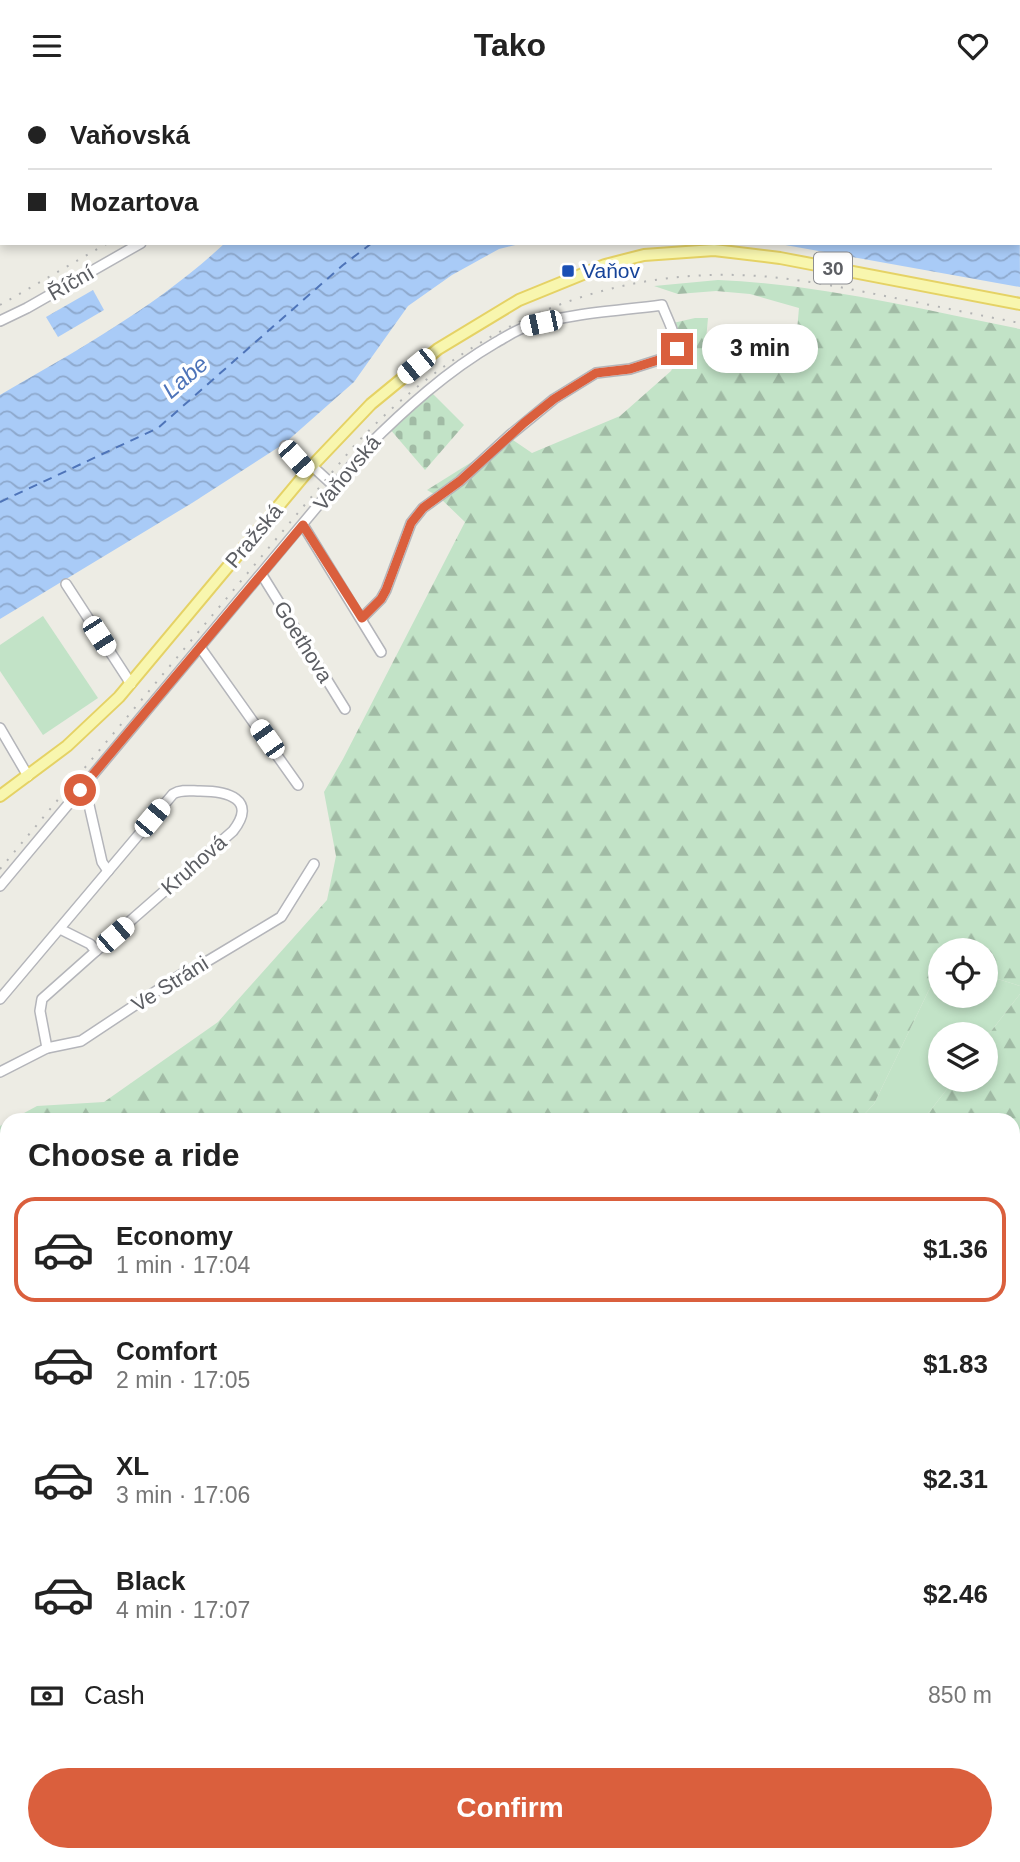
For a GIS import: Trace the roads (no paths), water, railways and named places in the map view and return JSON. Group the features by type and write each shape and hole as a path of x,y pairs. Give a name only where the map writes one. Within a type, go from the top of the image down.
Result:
{"main road":[{"name":"Pražská","path":"0,796 79,735 131,684 309,469 378,397 416,366 471,328 519,300 605,265 644,255 694,250 754,254 1020,304"}],"street":[{"name":"Říční","path":"0,321 27,309 138,245"},
{"name":"Vaňovská","path":"0,886 366,448 393,421 447,376 526,326 662,305 673,332 677,349 674,355 630,369 596,373 554,399 460,481 432,500 411,523 381,599 362,618"},
{"path":"285,446 309,469 335,487"},
{"path":"303,525 381,652"},
{"name":"Goethova","path":"262,575 345,709"},
{"path":"66,584 131,684"},
{"path":"200,647 298,785"},
{"path":"0,728 28,776"},
{"path":"80,790 89,805 102,862 108,871"},
{"name":"Kruhová","path":"0,999 167,800 177,792 224,792 236,798 241,804 241,815 233,831 42,999 40,1010 47,1048"},
{"name":"Ve Stráni","path":"0,1072 47,1048 81,1041 176,977 281,917 314,864"},
{"path":"60,929 90,944 96,951"}],"water":[{"name":"Labe","path":"223,245 516,245 499,249 452,275 408,306 354,382 285,443 192,503 0,619 0,395 145,306"},
{"path":"785,245 1020,245 1020,287"},
{"path":"93,290 104,310 58,337 46,317"}],"railway":[{"path":"0,305 105,245"},
{"path":"0,869 354,446 396,405 440,369 487,339 537,314 589,295 644,282 700,275 759,276 805,281 1020,323"}],"place":[{"name":"Vaňov","path":"568,271"}]}
